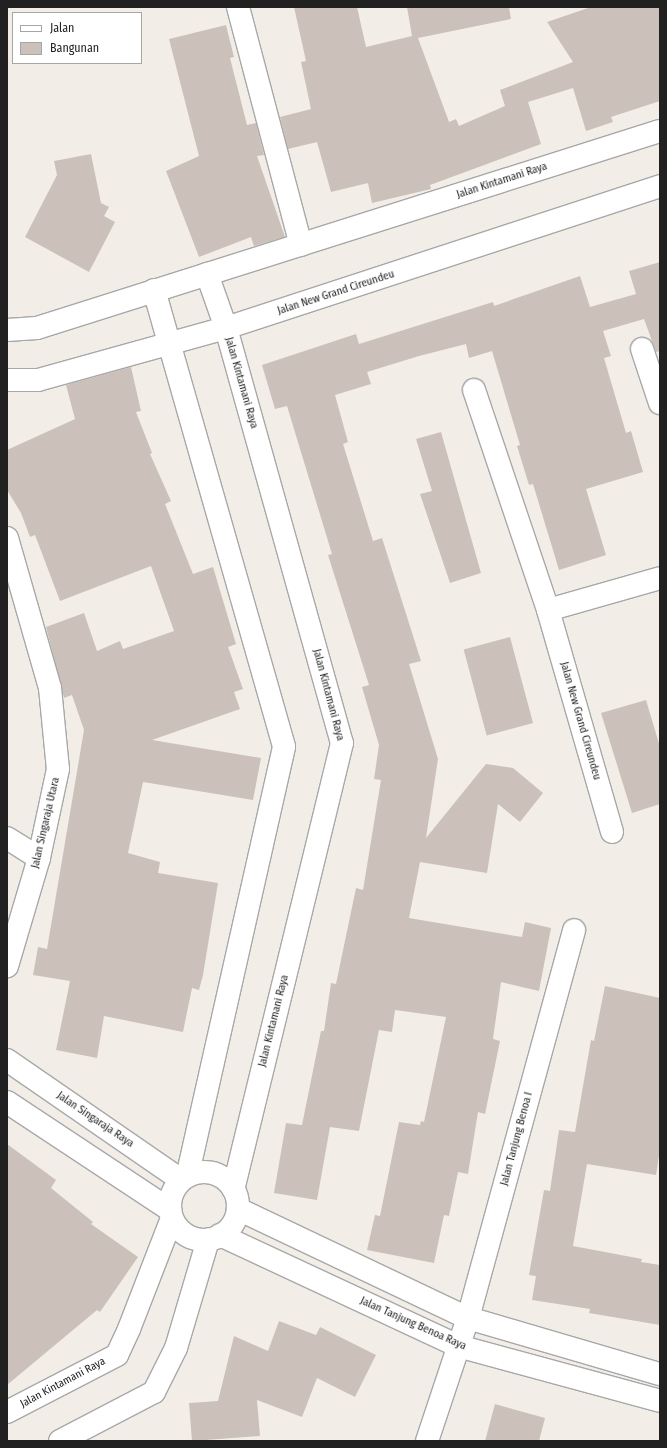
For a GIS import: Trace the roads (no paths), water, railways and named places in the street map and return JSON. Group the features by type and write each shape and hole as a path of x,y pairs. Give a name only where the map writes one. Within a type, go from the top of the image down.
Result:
{"street":[{"path":"238,7 301,245"},
{"name":"Jalan Kintamani Raya","path":"7,330 37,328 660,130"},
{"name":"Jalan New Grand Cireundeu","path":"7,380 16,382 38,380 226,328 660,186"},
{"name":"Jalan Kintamani Raya","path":"208,274 226,328 342,743 235,1199"},
{"path":"154,290 171,344 284,747 184,1178 172,1194 171,1214"},
{"path":"642,349 660,403"},
{"name":"Jalan New Grand Cireundeu","path":"474,390 548,610 612,832"},
{"name":"Jalan Singaraja Utara","path":"7,538 50,688 58,769 39,858 7,966"},
{"path":"548,610 660,578"},
{"path":"7,838 39,858"},
{"name":"Jalan Tanjung Benoa I","path":"428,1441 468,1318 574,930"},
{"name":"Jalan Singaraja Raya","path":"7,1060 184,1178"},
{"path":"7,1102 171,1214 178,1228 186,1235 197,1240 214,1238 229,1229 235,1199"},
{"path":"184,1178 200,1172 213,1173 225,1179 235,1199 468,1318 660,1374"},
{"name":"Jalan Kintamani Raya","path":"7,1412 117,1355 129,1329 171,1214"},
{"path":"60,1441 154,1392 176,1348 214,1238"},
{"name":"Jalan Tanjung Benoa Raya","path":"214,1238 458,1346 660,1401"}]}
